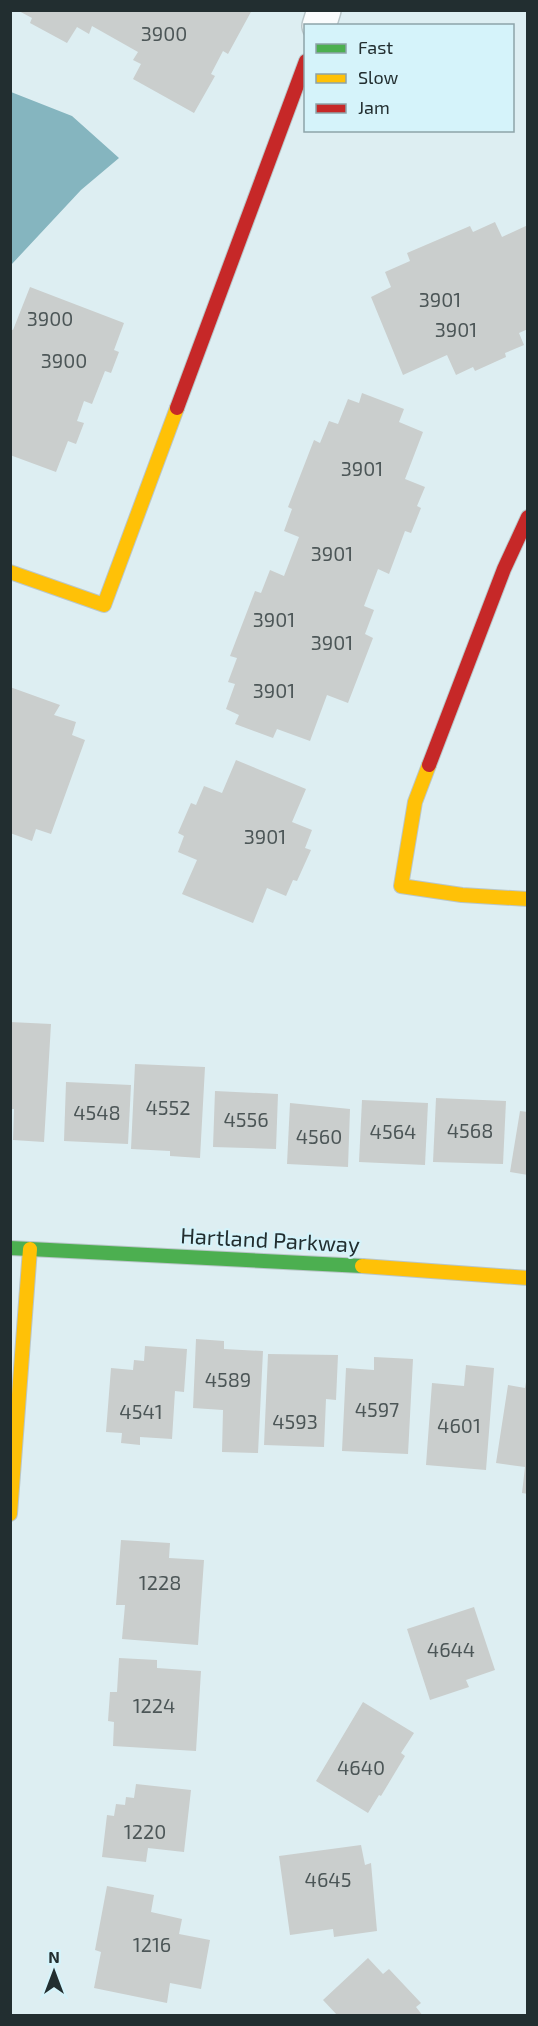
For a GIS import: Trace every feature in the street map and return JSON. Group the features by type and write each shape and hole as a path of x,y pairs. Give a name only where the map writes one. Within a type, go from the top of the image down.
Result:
{"street":[{"path":"10,572 104,604 304,66"},
{"path":"528,517 504,569 415,802 400,886 462,895 528,899"},
{"name":"Hartland Parkway","path":"10,1248 486,1273 528,1278"},
{"path":"10,1514 30,1249"}],"water":[{"path":"11,92 72,116 119,158 81,190 11,265"}],"building":[{"path":"17,10 252,10 228,54 223,51 211,74 215,76 194,113 133,79 141,64 133,60 138,52 92,26 89,34 77,27 67,43 30,23 32,18"},
{"path":"495,222 502,237 528,225 528,329 519,333 524,345 505,353 506,357 475,371 473,367 456,375 447,355 403,375 371,297 391,287 385,272 410,261 407,253 470,226 473,232"},
{"path":"30,287 124,323 114,350 119,352 111,373 105,371 92,404 84,401 77,421 84,423 76,444 68,441 56,472 10,455 10,329 13,330"},
{"path":"362,393 404,409 399,422 423,432 405,479 425,487 417,506 421,508 411,533 405,531 389,574 378,569 364,606 374,610 365,634 373,638 348,703 327,695 310,741 277,729 273,738 235,724 239,715 226,709 235,684 228,682 237,658 230,656 255,591 261,593 270,570 284,576 299,537 284,531 292,509 288,507 314,440 320,443 329,421 338,424 348,399 359,403"},
{"path":"10,687 60,705 54,715 76,722 72,735 85,740 51,834 36,829 32,841 10,833"},
{"path":"236,760 306,789 292,822 312,830 305,848 311,850 297,881 293,880 286,896 267,888 253,923 182,894 197,860 178,852 184,836 178,833 191,803 196,805 204,786 222,793"},
{"path":"10,1022 51,1024 44,1142 13,1140 14,1109 10,1109"},
{"path":"135,1064 205,1067 200,1158 170,1156 170,1151 131,1149"},
{"path":"66,1082 131,1085 128,1144 64,1141"},
{"path":"215,1091 278,1094 276,1149 213,1147"},
{"path":"436,1098 506,1101 503,1164 433,1162"},
{"path":"362,1100 428,1103 425,1165 359,1162"},
{"path":"290,1103 350,1109 348,1167 287,1164"},
{"path":"520,1111 528,1112 528,1175 510,1172"},
{"path":"196,1339 224,1341 224,1349 263,1351 258,1453 222,1452 223,1410 193,1408"},
{"path":"145,1346 187,1349 184,1392 175,1391 172,1439 140,1437 140,1445 121,1443 122,1433 106,1432 111,1368 133,1370 134,1360 144,1361"},
{"path":"268,1354 338,1355 336,1400 326,1399 324,1447 264,1445"},
{"path":"374,1357 413,1359 408,1454 342,1451 346,1368 374,1370"},
{"path":"466,1365 494,1368 486,1470 426,1465 432,1383 464,1386"},
{"path":"528,1382 528,1494 522,1493 525,1467 496,1463 508,1385 525,1388"},
{"path":"121,1540 170,1543 169,1558 204,1560 198,1645 122,1639 125,1605 116,1605"},
{"path":"474,1607 495,1670 466,1680 469,1687 430,1700 407,1629"},
{"path":"119,1658 157,1660 157,1668 201,1671 196,1751 113,1746 114,1722 108,1721 110,1692 117,1692"},
{"path":"363,1702 414,1733 401,1753 405,1756 368,1813 316,1781"},
{"path":"136,1784 191,1790 184,1852 148,1848 146,1862 102,1857 107,1815 114,1816 116,1804 125,1805 126,1797 134,1798"},
{"path":"361,1845 365,1865 371,1863 377,1931 334,1937 333,1929 290,1935 279,1856"},
{"path":"107,1886 154,1895 151,1912 182,1919 179,1934 210,1940 201,1989 170,1983 167,2003 94,1988 101,1952 95,1950"},
{"path":"368,1958 383,1974 389,1969 421,2003 416,2007 423,2016 338,2016 323,2000"}],"traffic: fast":[{"path":"10,1248 362,1266"}],"traffic: slow":[{"path":"10,572 104,605 177,408"},
{"path":"429,765 415,802 401,886 462,895 528,899"},
{"path":"10,1514 30,1249"},
{"path":"362,1266 528,1278"}],"traffic: jam":[{"path":"177,408 304,66"},
{"path":"429,765 504,569 528,517"}]}
